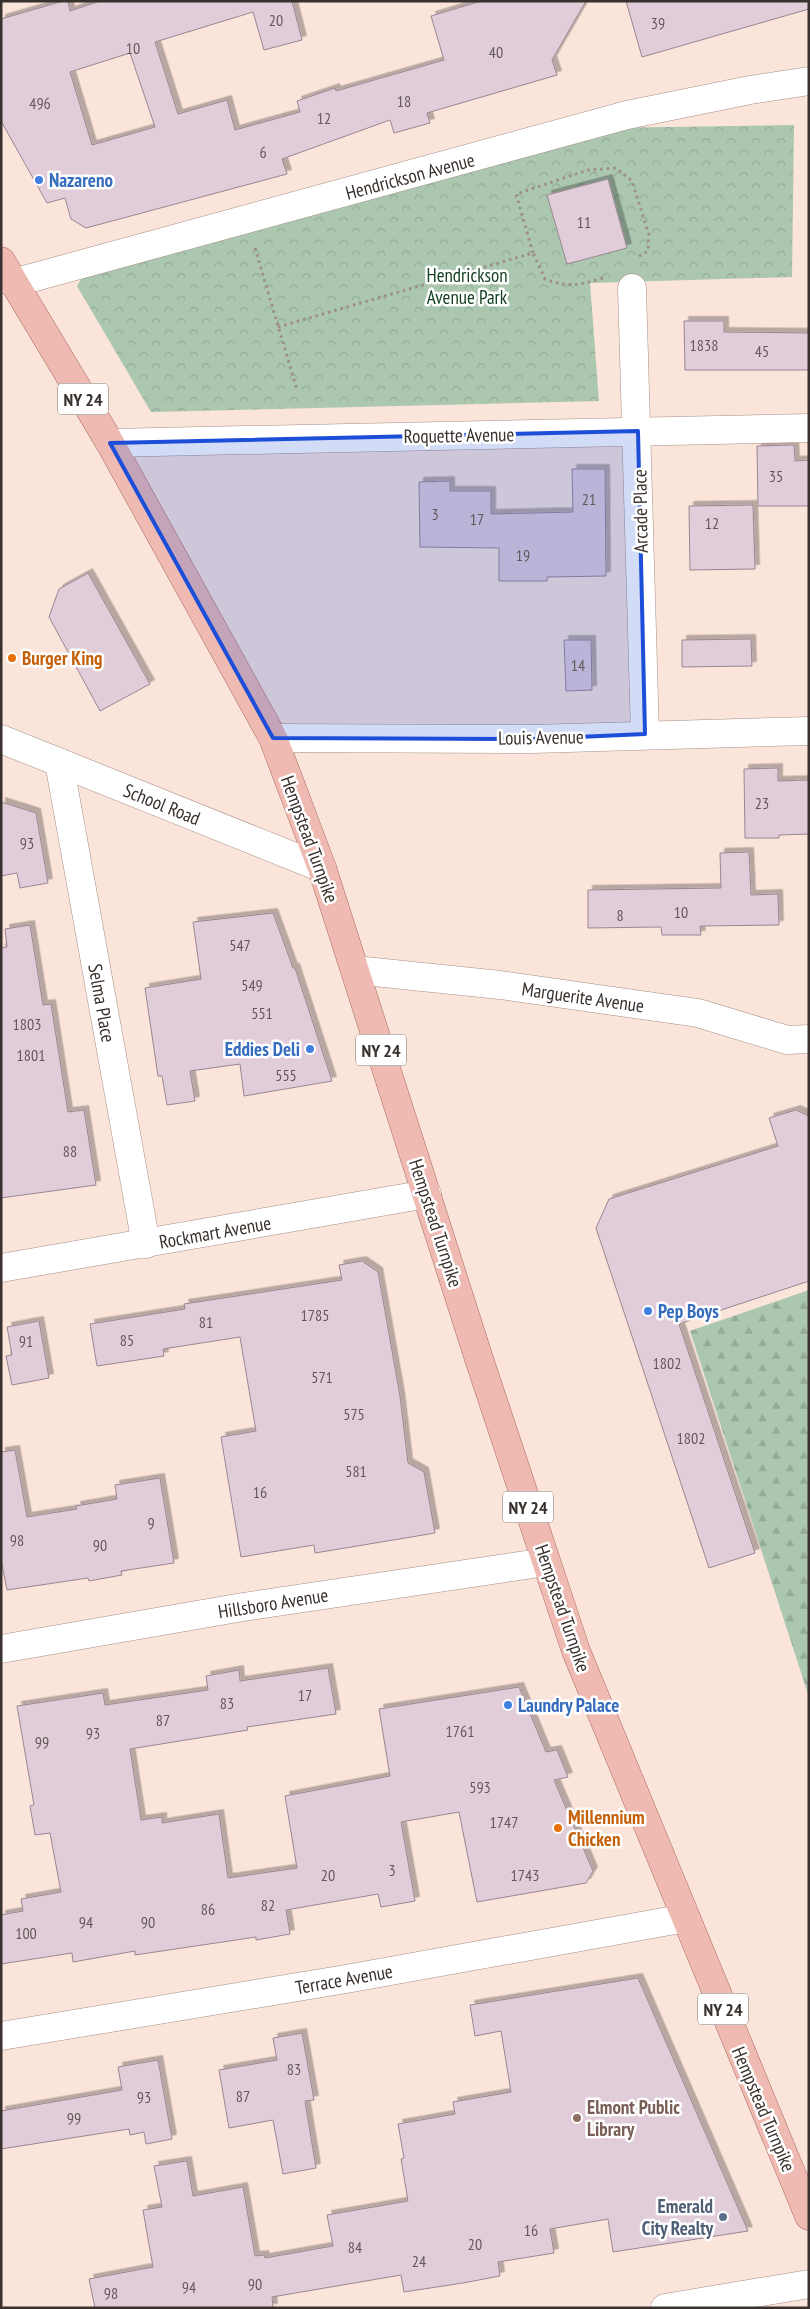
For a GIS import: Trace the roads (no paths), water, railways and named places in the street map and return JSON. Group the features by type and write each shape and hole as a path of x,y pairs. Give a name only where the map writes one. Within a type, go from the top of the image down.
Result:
{"main road":[{"name":"Hempstead Turnpike","path":"7,272 110,443 272,738 322,868 576,1651 809,2216"}],"street":[{"name":"Hendrickson Avenue","path":"7,272 247,220 627,116 750,90 809,81"},
{"name":"Arcade Place","path":"620,282 638,431 645,734"},
{"name":"Roquette Avenue","path":"110,443 809,428"},
{"name":"Louis Avenue","path":"272,738 533,738 809,730"},
{"name":"School Road","path":"1,739 322,868"},
{"name":"Selma Place","path":"59,762 146,1244"},
{"name":"Marguerite Avenue","path":"355,970 500,984 698,1013 802,1043"},
{"name":"Rockmart Avenue","path":"1,1268 428,1194"},
{"name":"Hillsboro Avenue","path":"1,1649 243,1607 546,1562"},
{"name":"Terrace Avenue","path":"1,2036 346,1979 686,1918"},
{"path":"665,2308 809,2284"}],"place":[{"name":"Nazareno","path":"39,180"},
{"name":"Burger King","path":"12,658"},
{"name":"Eddies Deli","path":"310,1049"},
{"name":"Pep Boys","path":"648,1311"},
{"name":"Laundry Palace","path":"508,1705"},
{"name":"Millennium Chicken","path":"558,1828"},
{"name":"Elmont Public Library","path":"577,2118"},
{"name":"Emerald City Realty","path":"723,2217"}],"park label":[{"name":"Hendrickson Avenue Park","path":"467,286"}]}
